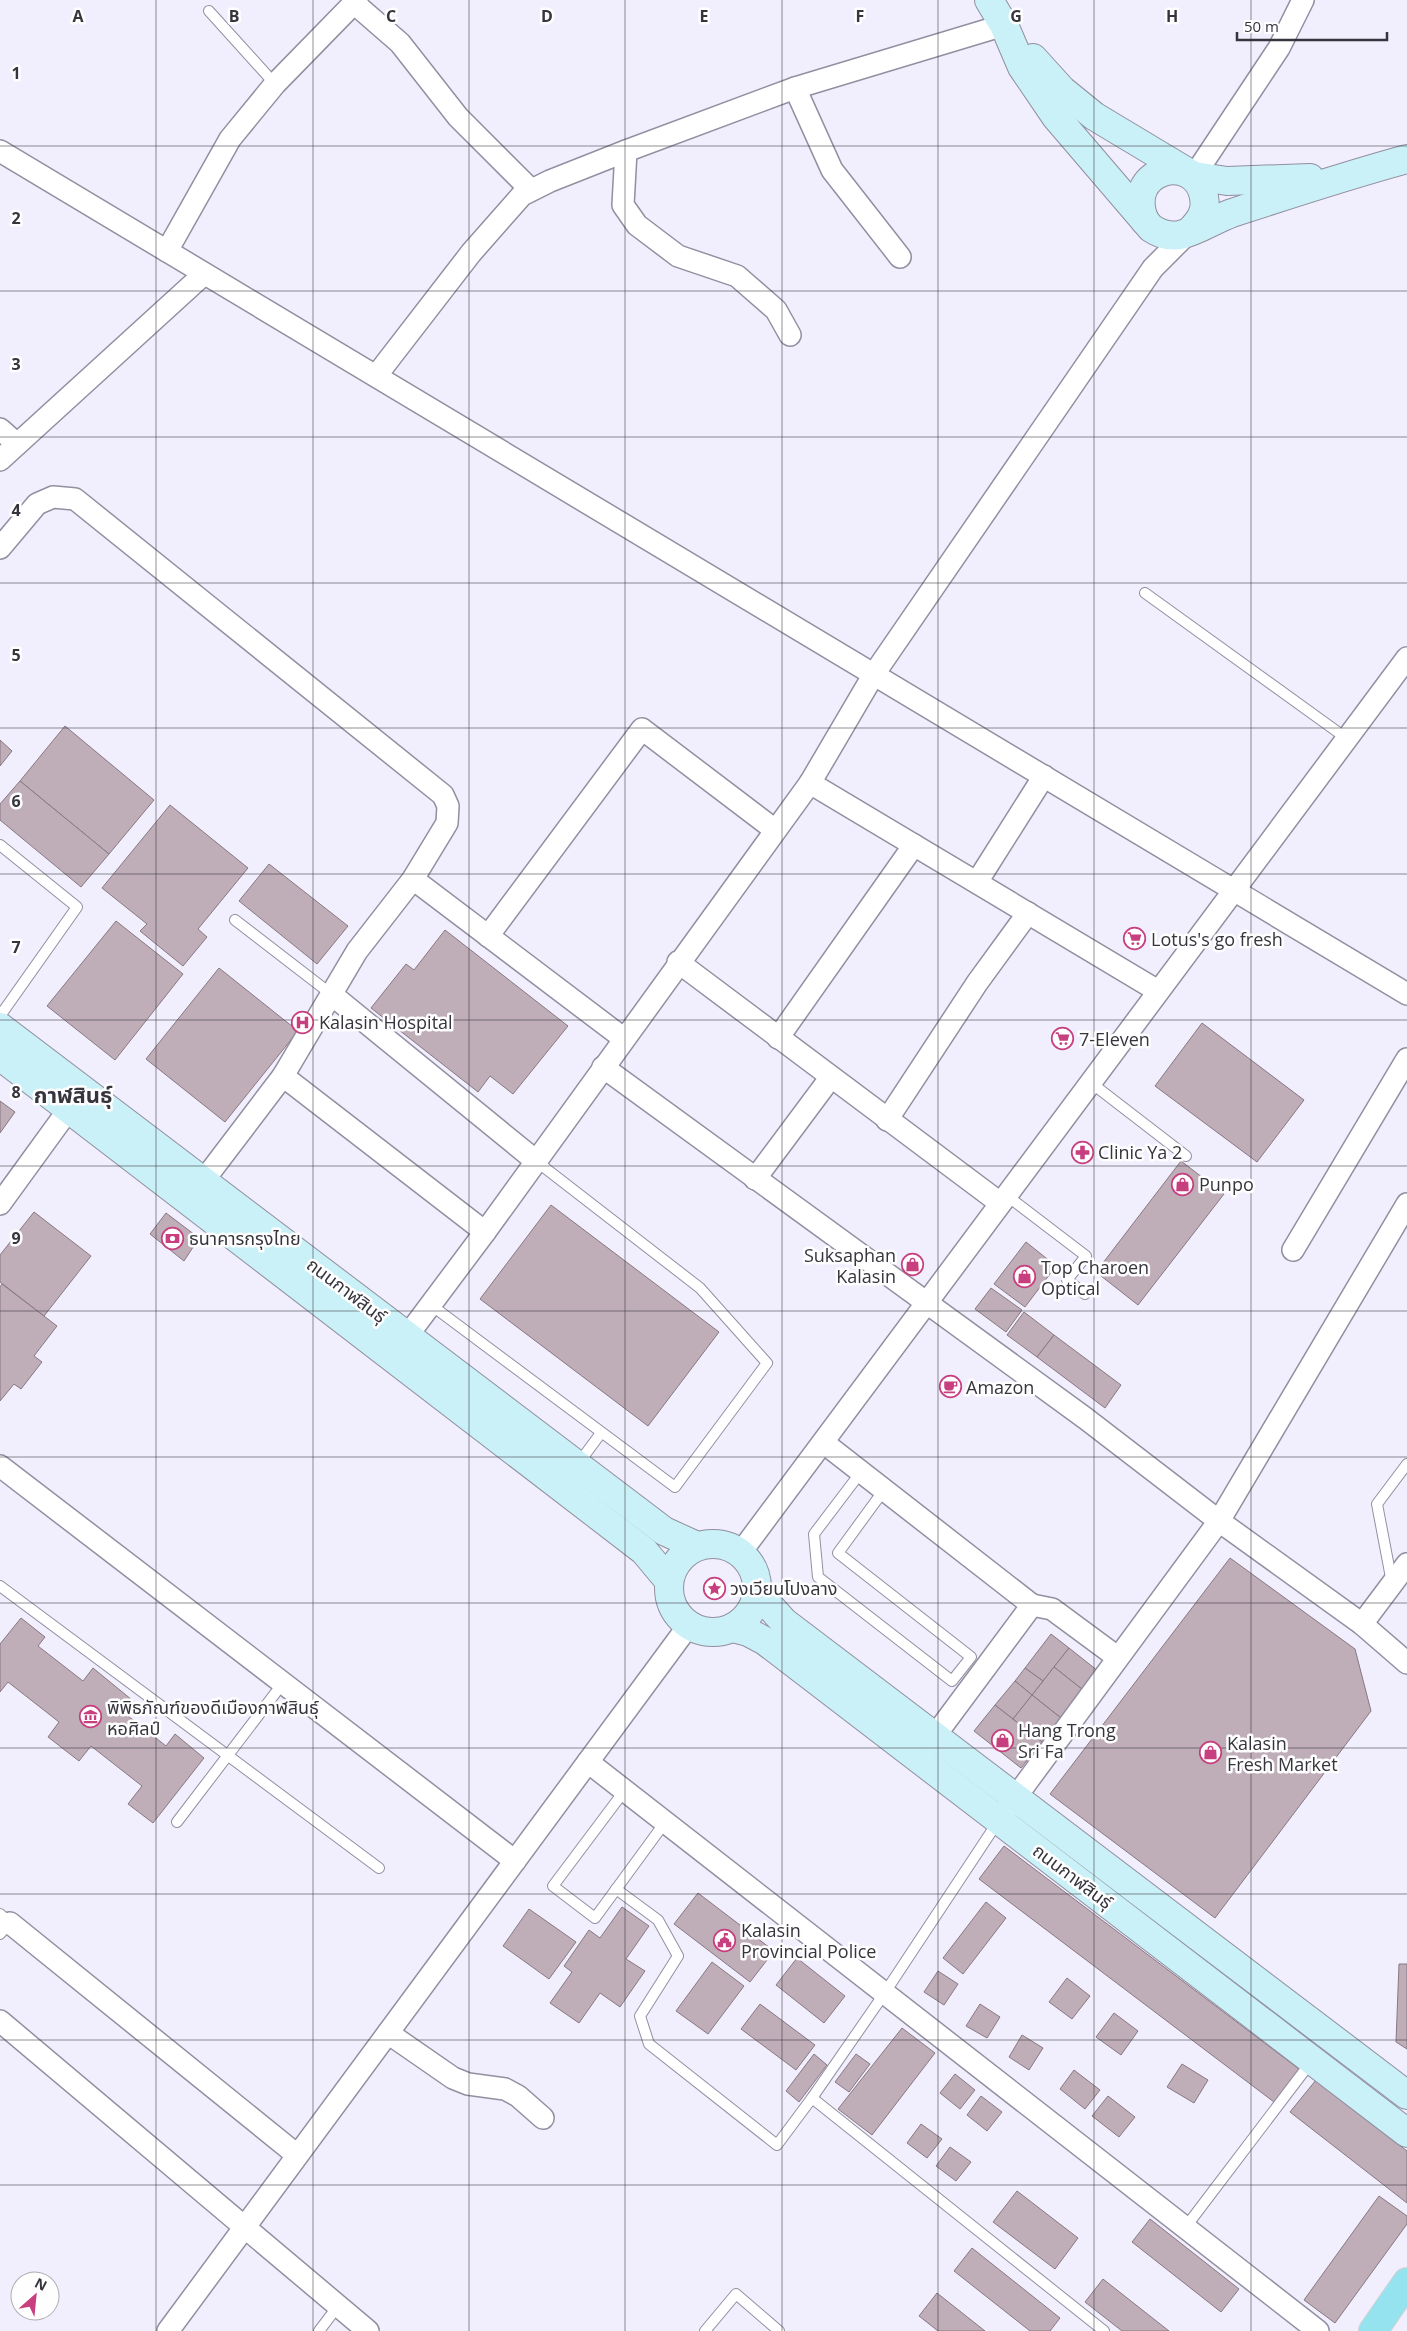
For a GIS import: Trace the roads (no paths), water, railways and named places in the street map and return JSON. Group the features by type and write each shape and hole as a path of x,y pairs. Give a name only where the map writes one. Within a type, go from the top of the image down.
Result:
{"main road":[{"path":"989,0 1004,25 1022,67 1056,117 1148,225 1160,234 1180,235 1228,215 1339,178 1407,159"},
{"path":"1004,25 1062,90 1081,106 1126,137 1194,176 1203,192 1205,202 1204,214 1190,230"},
{"path":"1148,225 1140,210 1140,199 1143,188 1150,178 1160,172 1171,170 1227,181 1339,178"},
{"name":"ถนนกาฬสินธุ์","path":"0,1027 664,1531 697,1546"},
{"name":"ถนนกาฬสินธุ์","path":"0,1056 644,1552 669,1581"},
{"path":"722,1544 741,1552 757,1578 758,1593 754,1607 745,1619 732,1628 718,1632 703,1631 690,1625 679,1616 671,1603 668,1589 669,1581 676,1563 686,1552 697,1546 722,1544"},
{"name":"ถนนกาฬสินธุ์","path":"758,1593 784,1622 934,1738 1007,1809 1313,2059 1407,2133"},
{"name":"ถนนกาฬสินธุ์","path":"732,1628 748,1632 766,1641 1007,1809 1407,2095"},
{"path":"1373,2331 1407,2282"}],"street":[{"path":"1194,176 1279,48 1303,0"},
{"path":"166,251 230,139 275,84 355,2 400,44 458,117 532,190"},
{"path":"376,376 471,253 522,195 550,181 626,151 795,88 1004,25"},
{"path":"795,88 832,170 900,257"},
{"path":"626,151 623,205 637,225 678,256 736,276 776,310 790,335"},
{"path":"0,152 1407,994"},
{"path":"1148,225 1153,268"},
{"path":"391,1358 485,1232 678,962 810,783 874,674 1153,268 1190,230"},
{"path":"0,460 204,274"},
{"path":"0,429 17,444"},
{"path":"0,548 37,504 53,497 75,499 443,795 448,806 448,824 413,879 357,951 283,1076 204,1180"},
{"path":"741,1552 1407,658"},
{"path":"488,936 642,729 775,830"},
{"path":"977,882 1044,776"},
{"path":"810,783 1158,991"},
{"path":"778,1038 914,845"},
{"path":"413,879 623,1038"},
{"path":"887,1120 977,984 1028,913"},
{"path":"678,962 887,1120 1003,1199"},
{"path":"331,994 536,1161"},
{"path":"1293,1250 1407,1059"},
{"path":"602,1067 928,1302 1219,1521 1362,1624 1407,1663"},
{"path":"283,1076 485,1232"},
{"path":"755,1178 831,1077"},
{"path":"0,1204 69,1109"},
{"path":"1007,1809 1117,1657 1219,1521 1407,1204"},
{"path":"824,1443 1032,1605 1052,1609 1117,1657"},
{"path":"0,1466 515,1861"},
{"path":"1362,1624 1407,1564"},
{"path":"934,1738 1032,1605"},
{"path":"168,2331 690,1625"},
{"path":"588,1762 1318,2331"},
{"path":"3,1924 297,2155"},
{"path":"0,2021 368,2331"},
{"path":"388,2033 453,2078 468,2084 505,2090 518,2096 543,2118"}],"lane":[{"path":"209,11 275,84"},
{"path":"1145,593 1346,738"},
{"path":"0,845 77,907 0,1016"},
{"path":"235,920 331,994"},
{"path":"1090,1082 1186,1156"},
{"path":"431,1305 675,1487 767,1363 700,1288 536,1161"},
{"path":"1003,1199 1086,1256 1068,1280 1085,1294"},
{"path":"577,1465 601,1432"},
{"path":"1392,1584 1377,1504 1407,1464"},
{"path":"861,1472 814,1534 818,1577 952,1681 971,1657 838,1553 884,1490"},
{"path":"0,1586 379,1868"},
{"path":"177,1822 283,1683"},
{"path":"625,1790 553,1886 595,1918 666,1821"},
{"path":"616,1889 658,1920 678,1956 640,2016 649,2044 777,2145 884,1994 1007,1809"},
{"path":"1185,2228 1313,2059"},
{"path":"812,2098 1104,2331"},
{"path":"705,2331 736,2294 779,2331"},
{"path":"319,2331 338,2306"}],"place":[{"name":"Lotus's go fresh","path":"1135,939"},
{"name":"Kalasin Hospital","path":"303,1022"},
{"name":"7-Eleven","path":"1063,1039"},
{"name":"Clinic Ya 2","path":"1082,1152"},
{"name":"Punpo","path":"1183,1184"},
{"name":"ธนาคารกรุงไทย","path":"173,1238"},
{"name":"Suksaphan Kalasin","path":"912,1265"},
{"name":"Top Charoen Optical","path":"1025,1277"},
{"name":"Amazon","path":"950,1387"},
{"name":"วงเวียนโปงลาง","path":"714,1588"},
{"name":"พิพิธภัณฑ์ของดีเมืองกาฬสินธุ์ หอศิลป์","path":"91,1717"},
{"name":"Hang Trong Sri Fa","path":"1002,1740"},
{"name":"Kalasin Fresh Market","path":"1211,1753"},
{"name":"Kalasin Provincial Police","path":"725,1940"}],"district":[{"name":"กาฬสินธุ์","path":"73,1094"}]}
